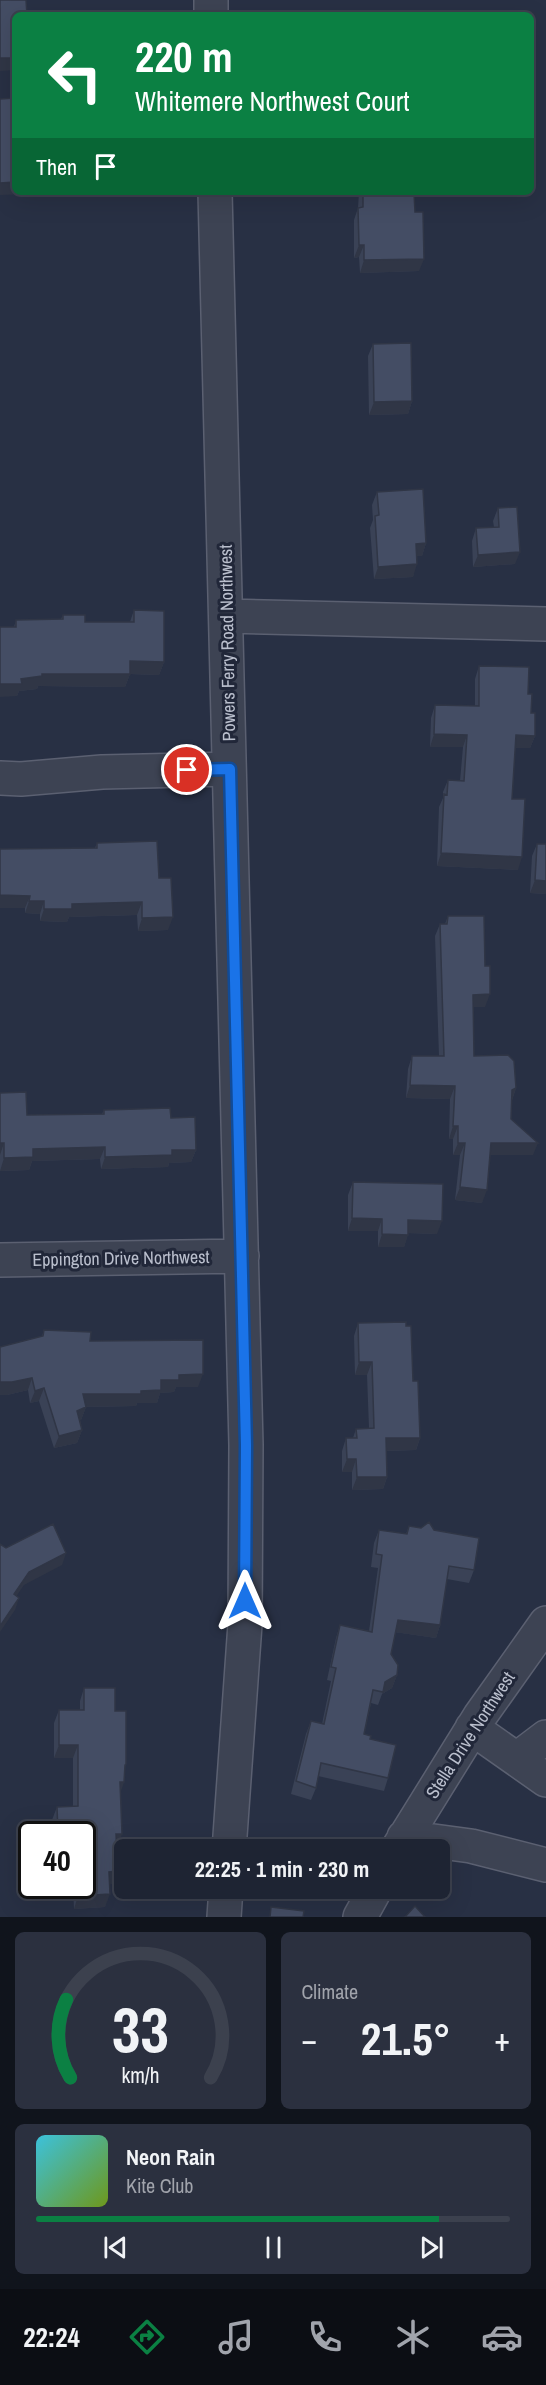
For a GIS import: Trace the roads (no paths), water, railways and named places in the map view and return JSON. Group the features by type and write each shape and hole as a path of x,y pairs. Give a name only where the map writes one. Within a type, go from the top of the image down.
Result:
{"street":[{"name":"Powers Ferry Road Northwest","path":"215,195 246,1445 245,1624 230,1839"},
{"path":"226,616 546,624"},
{"path":"0,778 21,779 102,772 230,769"},
{"name":"Eppington Drive Northwest","path":"0,1260 242,1256"},
{"name":"Stella Drive Northwest","path":"404,1839 472,1728 546,1623"},
{"path":"472,1728 546,1780"},
{"path":"517,1759 546,1737"},
{"path":"450,1845 471,1846 546,1865"},
{"path":"224,1917 225,1899"},
{"path":"360,1917 370,1899"}]}
